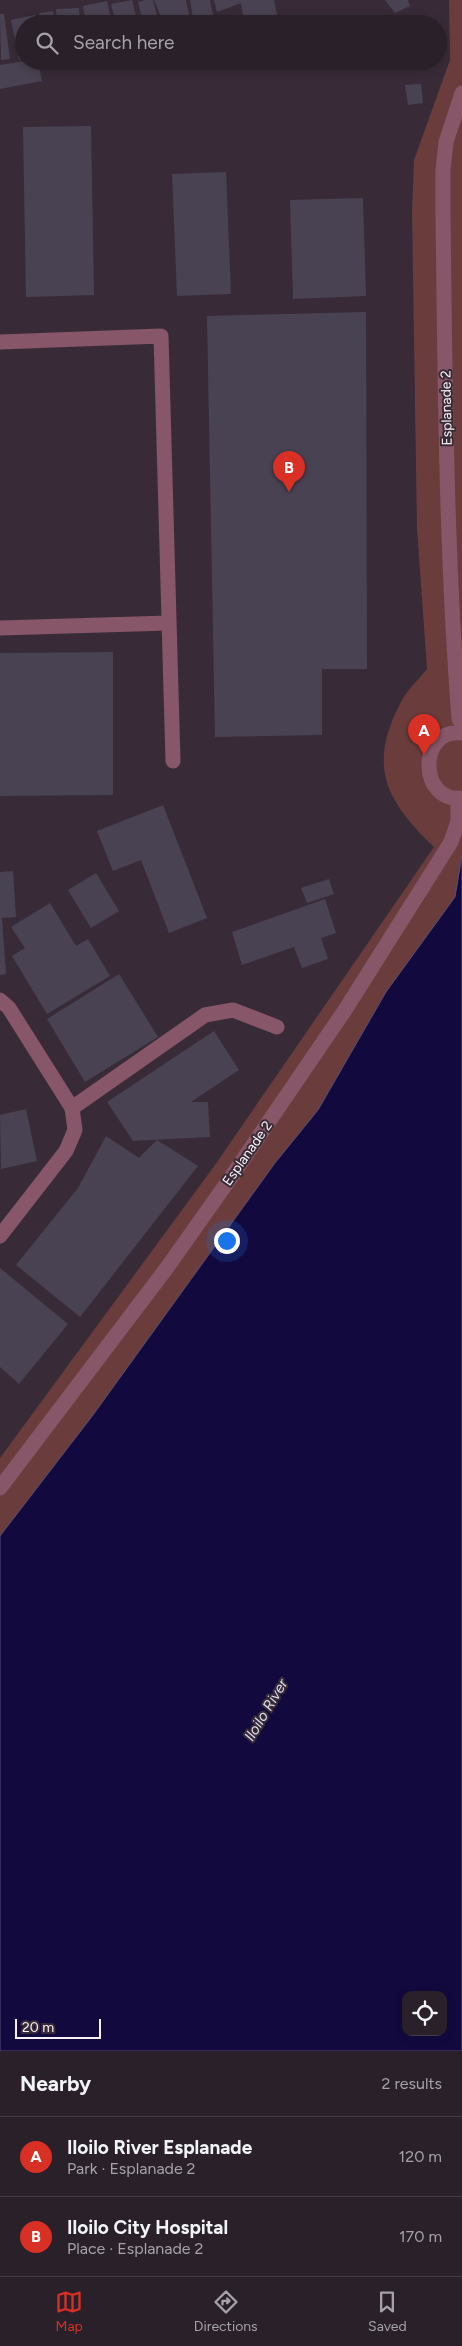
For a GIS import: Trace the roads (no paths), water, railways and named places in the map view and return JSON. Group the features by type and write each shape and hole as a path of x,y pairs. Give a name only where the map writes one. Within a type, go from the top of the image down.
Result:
{"street":[{"name":"Esplanade 2","path":"462,93 446,142 442,212 447,481 454,668 459,719 462,724"},
{"path":"0,342 161,336 173,761"},
{"path":"0,628 169,623"},
{"name":"Esplanade 2","path":"0,1488 166,1269 345,1010 451,842 458,821 460,798 443,793 432,781 428,771 428,760 431,750 438,741 448,735 462,733"},
{"path":"0,1000 9,1008 72,1108 75,1130 66,1151 0,1236"},
{"path":"72,1108 205,1015 233,1010 277,1027"}],"water":[{"name":"Iloilo River","path":"462,855 462,2051 0,2051 0,1536 93,1415 275,1163 318,1110 386,992 455,897"}],"place":[{"name":"Iloilo City Hospital","path":"289,492"},
{"name":"Iloilo River Esplanade","path":"424,755"}]}
